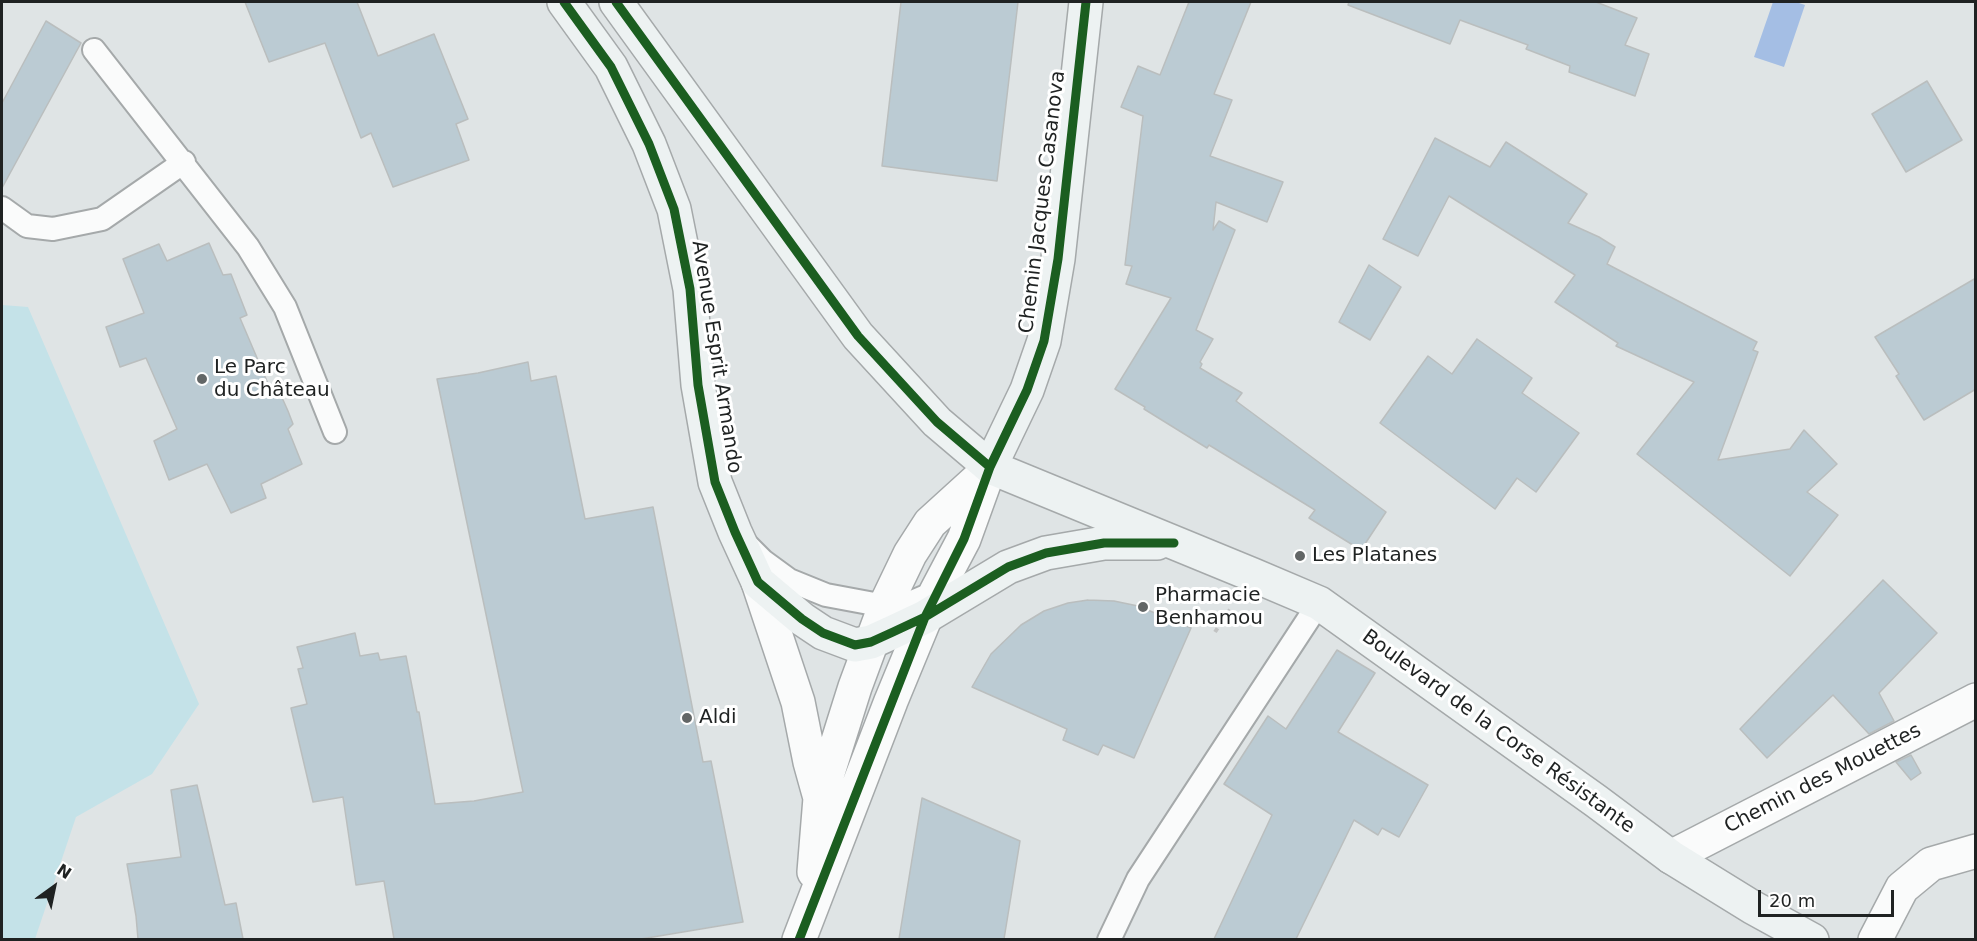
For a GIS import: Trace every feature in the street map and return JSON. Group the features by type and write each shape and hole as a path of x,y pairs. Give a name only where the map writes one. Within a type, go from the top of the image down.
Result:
{"street":[{"name":"Avenue Esprit Armando","path":"564,2 611,67 649,144 674,209 690,289 698,385 715,482 758,582 802,619 823,633 855,645 871,642 931,604"},
{"name":"Chemin Jacques Casanova","path":"990,467 1027,390 1044,341 1058,259 1086,2"},
{"path":"621,3 858,336 936,423 990,467"},
{"path":"799,939 931,604 964,539 990,467"},
{"path":"810,909 820,798 885,606 910,554 930,523 990,467"},
{"name":"Boulevard de la Corse Résistante","path":"990,467 1318,603 1671,857 1752,907 1812,939"},
{"name":"Boulevard de la Corse Résistante","path":"931,604 1008,567 1046,553 1104,543 1174,543"},
{"path":"758,582 798,702 820,798"},
{"name":"Chemin des Mouettes","path":"1671,857 1976,700"},
{"path":"1875,939 1902,888 1930,864 1976,852"}],"lane":[{"path":"94,50 184,162 248,247 285,307 335,432"},
{"path":"2,208 27,226 53,229 102,219 184,162"},
{"path":"735,532 763,561 789,580 826,595 885,606 910,603 931,604"},
{"path":"1109,939 1138,879 1318,603"}],"shaded area":[{"path":"2,305 28,307 199,704 152,774 76,817 35,939 2,939"}],"water":[{"path":"1773,2 1796,2 1805,5 1784,67 1754,57"}],"building":[{"path":"245,2 357,2 378,56 434,34 468,119 456,124 469,160 393,187 371,133 361,138 325,43 269,62"},
{"path":"901,2 1018,2 997,181 882,166"},
{"path":"1189,2 1251,2 1214,94 1232,100 1210,156 1283,182 1267,222 1216,202 1213,230 1219,221 1235,230 1196,330 1213,339 1200,362 1202,364 1200,368 1242,393 1236,401 1386,512 1361,550 1309,518 1315,510 1209,445 1207,448 1115,389 1171,298 1126,284 1132,266 1125,265 1143,116 1121,107 1138,66 1160,75"},
{"path":"1349,2 1596,2 1637,18 1625,45 1649,54 1635,96 1569,72 1570,66 1526,49 1528,45 1460,20 1450,44 1348,5"},
{"path":"46,21 81,43 2,188 2,103"},
{"path":"1927,81 1962,140 1906,172 1872,114"},
{"path":"1435,138 1490,167 1506,142 1587,194 1568,223 1615,247 1607,264 1757,342 1753,350 1758,352 1718,460 1790,449 1804,430 1837,464 1807,492 1838,515 1790,576 1637,454 1694,382 1616,346 1618,343 1555,302 1575,275 1449,196 1418,256 1383,239"},
{"name":"Le Parc du Château","path":"209,243 223,275 231,274 247,315 240,318 272,393 279,391 288,411 293,424 288,429 302,464 261,484 266,498 231,513 207,464 169,480 154,441 177,429 146,358 120,367 106,327 144,313 123,259 159,244 167,261"},
{"path":"1369,265 1401,287 1370,340 1339,322"},
{"path":"1976,278 1976,389 1924,420 1896,376 1899,374 1875,337"},
{"path":"1477,339 1532,378 1522,393 1579,433 1536,492 1517,478 1495,509 1380,423 1428,356 1452,374"},
{"path":"528,362 531,381 556,376 585,519 653,507 703,762 711,761 743,922 641,939 394,939 384,881 356,885 343,797 313,802 291,708 307,704 298,669 303,668 297,647 355,633 360,656 378,653 380,660 406,656 417,712 419,712 435,804 474,801 523,792 437,379"},
{"path":"1883,580 1937,633 1879,693 1894,721 1869,734 1833,695 1767,758 1740,729"},
{"path":"1088,600 1114,601 1138,606 1191,628 1134,758 1103,745 1098,755 1063,740 1067,729 972,687 991,654 1021,625 1044,611 1068,603"},
{"path":"1337,650 1375,673 1338,732 1428,785 1399,837 1382,828 1378,835 1354,820 1296,939 1214,939 1272,815 1224,784 1268,716 1286,729"},
{"path":"1911,755 1921,773 1911,780 1896,762"},
{"path":"197,785 225,905 236,903 243,939 138,939 127,864 181,857 171,790"},
{"path":"922,798 1020,841 1004,939 899,939"}],"cycle path":[{"path":"564,2 611,67 649,144 674,209 690,289 698,385 715,482 758,582 802,619 823,633 855,645 871,642 925,617 1008,567 1046,553 1104,543 1174,543"},
{"path":"616,2 858,336 937,422 990,467"},
{"path":"799,940 925,617 964,539 990,467 1027,390 1044,341 1058,259 1086,2"}],"place":[{"name":"Le Parc du Château","path":"202,379"},
{"name":"Les Platanes","path":"1300,556"},
{"name":"Pharmacie Benhamou","path":"1143,607"},
{"name":"Aldi","path":"687,718"}]}
